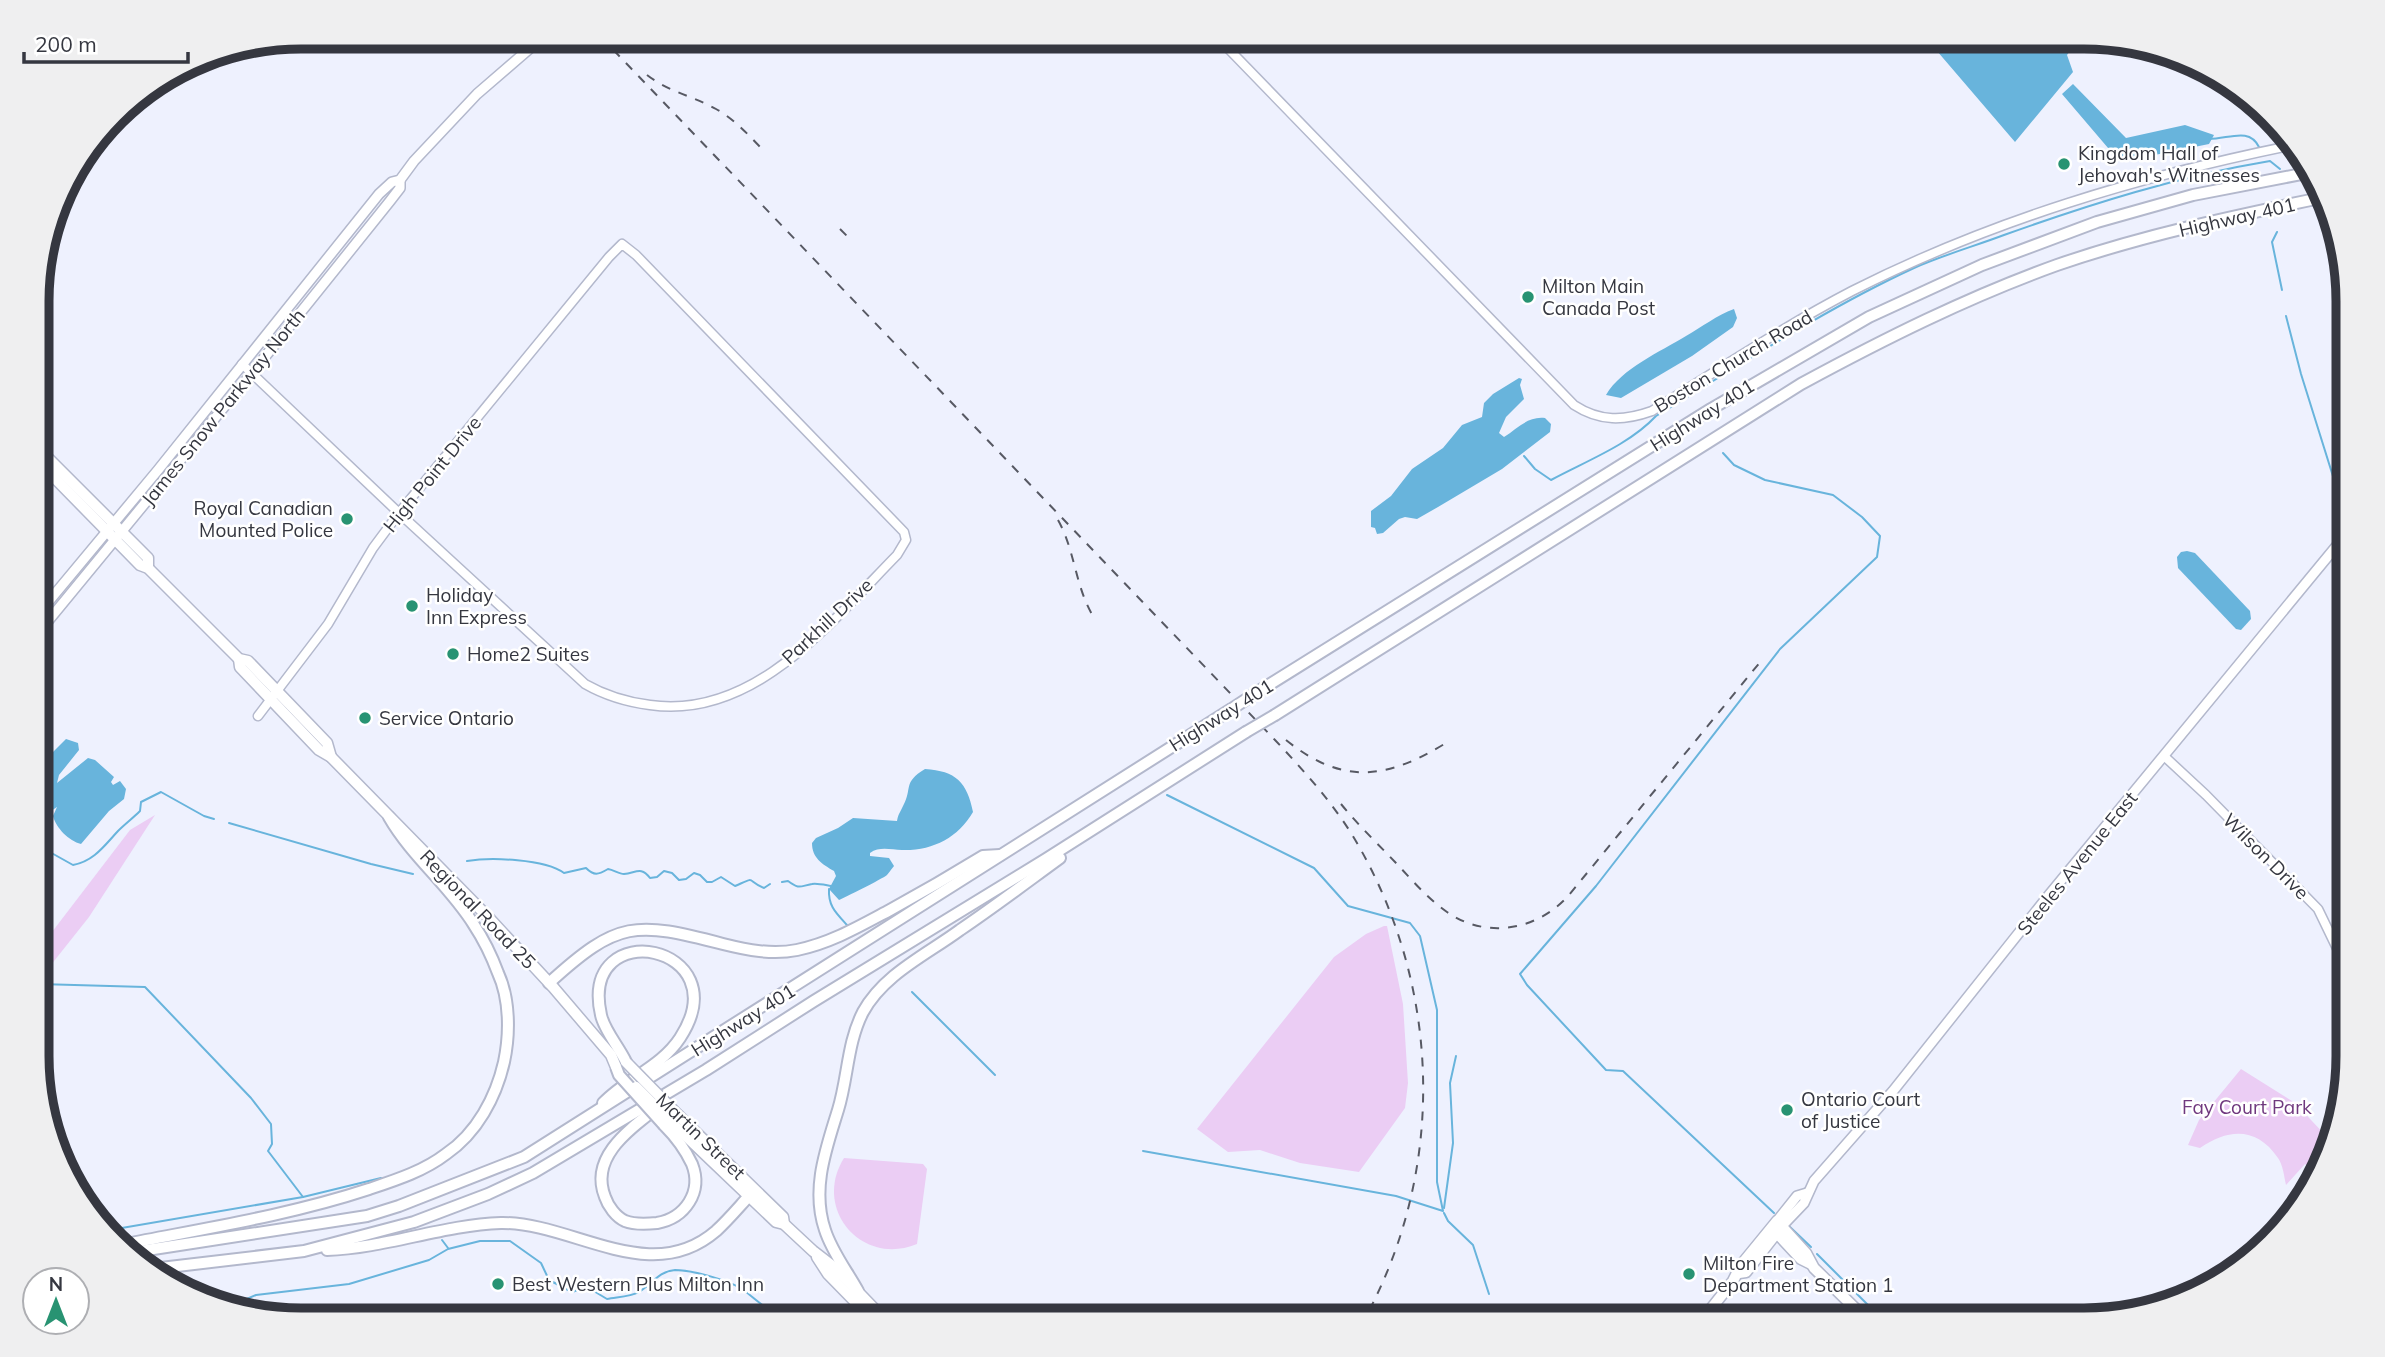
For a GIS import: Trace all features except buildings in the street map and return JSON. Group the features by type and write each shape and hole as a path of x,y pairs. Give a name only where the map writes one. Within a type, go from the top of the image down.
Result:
{"highway":[{"name":"Highway 401","path":"141,1251 367,1216 524,1157 1230,709 1711,409 1869,317 1982,265 2097,222 2193,195 2301,174"},
{"name":"Highway 401","path":"164,1268 304,1251 414,1222 499,1189 562,1157 1070,845 1801,384 1891,337 1994,289 2058,265 2201,223 2315,199"},
{"path":"132,1243 290,1211 387,1183 425,1167 448,1153 469,1132 487,1108 499,1083 507,1047 507,1006 500,975 474,924 401,837 389,817"},
{"path":"858,1291 825,1232 820,1213 819,1192 826,1152 842,1095 845,1070 863,1013 886,983 1060,858 1070,845"},
{"path":"549,983 595,944 629,930 660,929 756,951 795,950 819,945 845,935 983,856 1003,855"},
{"path":"592,1115 613,1093 658,1063 671,1050 689,1020 694,1004 692,988 686,974 676,962 653,952 628,953 609,966 603,976 599,991 602,1019 621,1064 619,1075 671,1120 693,1166 695,1179 691,1202 675,1216 662,1222 636,1224 624,1221 614,1213 603,1192 601,1179 604,1163 622,1137 706,1070"},
{"path":"304,1251 355,1249 501,1223 538,1227 622,1252 670,1252 688,1247 714,1232 749,1196"}],"main road":[{"name":"James Snow Parkway North","path":"49,619 114,531 247,368 379,194 392,182 400,180 414,161 477,94 529,49"},
{"name":"Regional Road 25","path":"49,460 114,531 140,565 148,568 239,659 240,667 327,743 331,757 488,917 621,1064"},
{"name":"Regional Road 25","path":"49,471 114,531"},
{"name":"James Snow Parkway North","path":"49,602 114,531"},
{"name":"Steeles Avenue East","path":"1711,1308 1739,1273 1746,1272 1797,1196 1807,1194 1814,1181 1888,1096 2049,895 2336,547"},
{"name":"Martin Street","path":"621,1064 671,1120 749,1196 776,1222 784,1224 835,1268 874,1308"},
{"name":"Martin Street","path":"671,1120 783,1217 784,1224"},
{"path":"1777,1227 1806,1253 1811,1264 1855,1308"},
{"name":"Martin Street","path":"813,1251 828,1274 861,1308"}],"street":[{"name":"Boston Church Road","path":"1229,49 1574,405 1591,415 1611,419 1652,411 1761,343 1851,292 1923,257 1981,233 2133,182 2284,147"},
{"name":"Parkhill Drive","path":"247,368 399,513 585,684 613,698 658,706 681,707 708,703 742,691 808,644 903,548 906,540 904,532 645,263 622,244"},
{"name":"High Point Drive","path":"258,716 328,624 374,547 399,513 622,244"},
{"name":"Wilson Drive","path":"2164,756 2318,909 2336,946"}],"green space":[{"path":"155,815 89,917 49,967 49,936 130,830"},
{"path":"1387,926 1403,1004 1408,1083 1405,1108 1359,1172 1300,1163 1260,1150 1228,1152 1197,1129 1334,957 1366,934"},
{"name":"Fay Court Park","path":"2241,1069 2295,1103 2324,1134 2310,1169 2305,1164 2286,1185 2278,1158 2270,1148 2252,1136 2232,1134 2200,1148 2188,1145 2199,1120"},
{"path":"844,1158 923,1164 927,1169 917,1244 897,1249 878,1247 861,1240 848,1229 839,1214 834,1196 836,1177"}],"water":[{"path":"1935,49 2071,49 2067,55 2073,72 2015,142"},
{"path":"2073,84 2126,138 2185,125 2214,135 2209,144 2120,162 2062,94"},
{"path":"1734,309 1737,318 1733,327 1692,356 1621,398 1606,395 1613,385 1642,361"},
{"path":"1519,378 1522,379 1520,385 1524,399 1506,417 1499,433 1504,437 1523,423 1539,418 1545,418 1551,424 1550,432 1502,469 1438,507 1417,519 1399,519 1383,533 1377,534 1375,528 1371,527 1371,511 1391,496 1412,469 1443,448 1462,425 1482,417 1484,403 1493,394"},
{"path":"2181,552 2195,553 2250,611 2251,619 2241,630 2236,629 2178,568 2177,557"},
{"path":"66,739 78,743 79,750 59,775 57,783 88,758 95,760 114,777 111,782 113,785 120,781 126,789 124,799 109,811 81,844 68,837 57,825 53,816 57,807 49,812 49,756"},
{"path":"925,769 945,772 958,780 967,793 973,812 952,836 934,845 913,850 882,849 870,853 870,856 889,858 894,866 884,877 839,900 829,889 836,876 834,871 816,857 812,843 816,838 853,818 897,821 913,778"}],"waterway":[{"path":"2209,139 2244,136 2250,137 2259,147"},
{"path":"1524,456 1535,469 1551,480 1607,452 1633,436 1656,416 1815,319 1936,259 2069,212 2169,183 2270,161 2280,169"},
{"path":"2277,232 2272,242 2282,290"},
{"path":"2286,316 2336,486"},
{"path":"1723,453 1734,465 1765,480 1833,495 1862,517 1880,536 1877,557 1780,649 1596,886 1520,974 1527,985 1606,1070 1623,1071 1774,1213"},
{"path":"49,852 73,865 87,860 140,811 141,802 161,792 214,819"},
{"path":"1143,1151 1396,1196 1443,1211 1437,1182 1437,1010 1420,936 1410,923 1348,906 1314,868 1167,795"},
{"path":"229,823 413,874"},
{"path":"467,861 517,860 555,868 564,873 586,868 596,874 608,869 624,874 641,871 650,878 657,877 664,871 672,873 679,880 694,873 707,882 721,877 735,886 749,880 764,888 770,884"},
{"path":"782,882 788,881 800,887 814,884 831,886"},
{"path":"829,889 831,905 847,925"},
{"path":"49,984 145,987 251,1098 271,1124 272,1144 268,1151 303,1197"},
{"path":"912,992 995,1075"},
{"path":"1444,1208 1453,1143 1450,1083 1456,1056"},
{"path":"118,1229 303,1197 381,1178"},
{"path":"1444,1213 1448,1221 1473,1245 1489,1294"},
{"path":"1790,1227 1811,1247"},
{"path":"442,1240 448,1248"},
{"path":"243,1301 256,1295 349,1284 429,1260 448,1249 480,1241 510,1241 541,1263 549,1280 572,1292 587,1287 607,1299 628,1296 639,1292 664,1273 682,1270 710,1276 736,1286 768,1308"},
{"path":"1817,1254 1847,1284"},
{"path":"1854,1291 1871,1308"}],"railway":[{"path":"613,49 1275,740 1329,802 1357,843 1385,900 1405,959 1418,1019 1423,1081 1420,1142 1409,1203 1391,1263 1370,1308"},
{"path":"647,75 664,86 723,113 766,153"},
{"path":"840,229 849,238"},
{"path":"1058,520 1068,543 1082,593 1093,616"},
{"path":"1341,804 1420,889 1447,912 1462,921 1479,926 1495,928 1527,923 1556,907 1569,895 1761,661"},
{"path":"1286,740 1327,765 1346,771 1365,772 1404,764 1446,743"}],"place":[{"name":"Kingdom Hall of Jehovah's Witnesses","path":"2064,164"},
{"name":"Milton Main Canada Post","path":"1528,297"},
{"name":"Royal Canadian Mounted Police","path":"347,519"},
{"name":"Holiday Inn Express","path":"412,606"},
{"name":"Home2 Suites","path":"453,654"},
{"name":"Service Ontario","path":"365,718"},
{"name":"Ontario Court of Justice","path":"1787,1110"},
{"name":"Milton Fire Department Station 1","path":"1689,1274"},
{"name":"Best Western Plus Milton Inn","path":"498,1284"}]}
